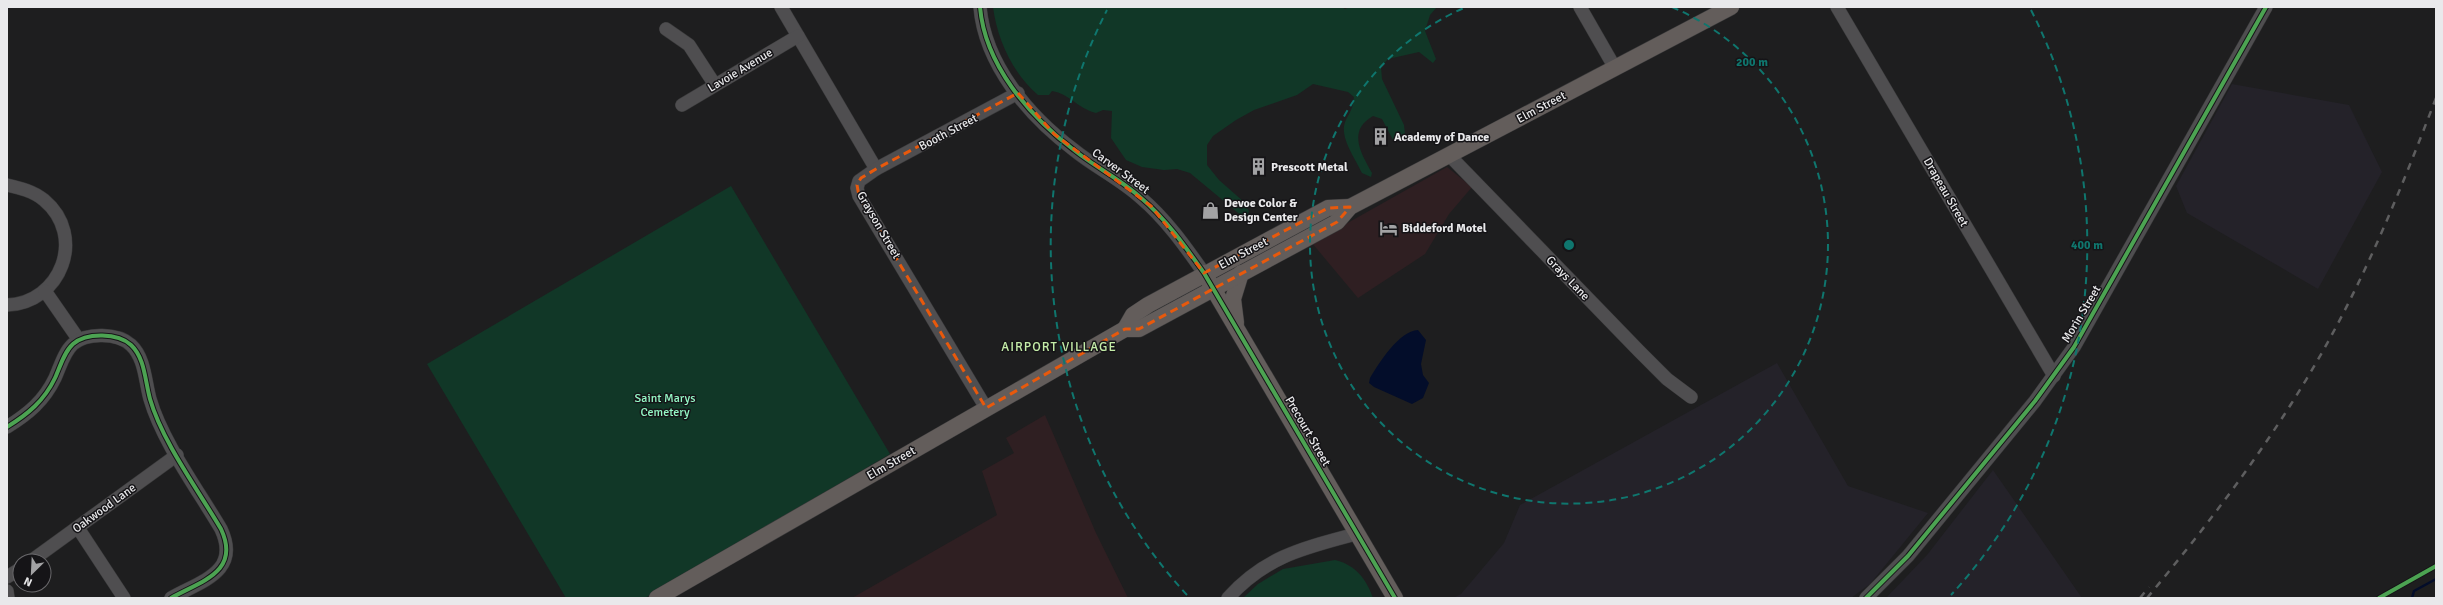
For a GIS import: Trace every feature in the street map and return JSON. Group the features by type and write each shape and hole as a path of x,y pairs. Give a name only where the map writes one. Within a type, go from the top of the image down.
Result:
{"main road":[{"name":"Elm Street","path":"1125,329 1133,315 1204,273 1328,208 1350,206 1731,7"},
{"name":"Elm Street","path":"657,598 1125,329 1139,329 1212,288 1337,222 1350,206"},
{"name":"Precourt Street","path":"1204,273 1395,598"},
{"path":"1237,329 1233,299 1241,273"}],"street":[{"path":"781,7 876,169"},
{"path":"980,7 989,47 1002,70 1018,93"},
{"path":"1580,7 1615,68"},
{"name":"Drapeau Street","path":"1837,7 2054,376"},
{"name":"Morin Street","path":"1866,598 1908,556 2054,376 2088,324 2266,7"},
{"path":"666,29 688,45 715,85"},
{"name":"Lavoie Avenue","path":"682,105 798,36"},
{"name":"Booth Street","path":"876,169 1018,93"},
{"name":"Carver Street","path":"1018,93 1054,134 1074,151 1132,189 1151,206 1178,236 1204,273"},
{"name":"Grays Lane","path":"1449,155 1649,361 1691,398"},
{"name":"Grayson Street","path":"876,169 859,181 857,188 860,196 986,408"},
{"path":"7,185 26,190 43,199 61,222 66,241 64,260 57,278 45,291 28,302 7,305"},
{"path":"45,291 79,340"},
{"path":"7,427 29,413 45,396 70,348 79,340 96,336 112,337 127,342 134,348 141,363 154,410 177,456 221,529 228,553 225,562 219,571 171,598"},
{"name":"Oakwood Lane","path":"42,553 177,456"},
{"path":"78,528 124,598"},
{"path":"1228,598 1262,568 1294,550 1356,534"},
{"path":"7,591 8,598"}],"highlighted area":[{"path":"1018,93 1054,134 1151,206 1204,273 1328,208 1350,207 1337,222 1139,329 1125,329 986,408 859,196 857,185 861,178 876,169"}],"shaded area":[{"path":"2232,84 2349,105 2382,172 2318,289 2187,213 2176,186"},
{"name":"Biddeford Motel","path":"1447,167 1472,187 1449,214 1425,254 1358,298 1312,243"},
{"path":"1777,363 1848,486 1928,513 1870,584 1851,598 1453,598 1461,594 1504,543 1520,505"},
{"path":"1045,415 1096,533 1128,598 852,598 997,515 982,471 1014,453 1006,438"},
{"path":"1993,470 2082,598 1886,598 1927,555"}],"green space":[{"path":"993,7 1342,7 1345,9 1350,7 1437,7 1430,15 1425,31 1436,59 1433,63 1419,52 1388,59 1381,67 1382,79 1404,125 1405,134 1399,139 1393,140 1382,119 1373,116 1360,128 1358,135 1359,143 1364,158 1372,173 1371,177 1362,173 1345,138 1344,126 1351,110 1354,97 1348,92 1313,84 1297,95 1254,110 1213,136 1207,145 1207,165 1219,180 1244,202 1249,211 1247,216 1243,217 1190,173 1177,169 1164,170 1142,167 1126,160 1111,138 1112,111 1103,110 1096,113 1089,111 1064,95 1052,91 1049,95 1038,95 1021,77 1008,55 998,31"},
{"name":"Saint Marys Cemetery","path":"731,186 890,454 645,598 566,598 427,364"},
{"path":"1335,560 1349,565 1359,574 1367,585 1373,598 1243,598 1258,584 1283,569"}],"water":[{"path":"1418,330 1426,340 1421,364 1423,375 1429,383 1423,398 1412,404 1374,387 1369,383 1370,378 1390,349 1404,336"}],"waterway":[{"path":"2412,598 2414,591 2436,579"}],"railway":[{"path":"2147,598 2195,539 2241,478 2305,382 2340,319 2371,257 2436,98"},
{"path":"2140,598 2149,587"}],"cycle path":[{"path":"980,7 990,49 1012,88 1026,105 1057,136 1082,156 1124,184 1149,205 1175,233 1190,253 1204,273 1395,598"},
{"path":"1866,598 1908,556 2035,401 2074,347 2266,7"},
{"path":"7,427 29,412 46,394 65,355 70,347 79,340 86,337 111,336 125,341 136,350 142,363 150,399 163,432 181,465 221,529 226,544 226,556 222,565 215,573 171,598"},
{"path":"2379,598 2436,566"}],"place":[{"name":"Academy of Dance","path":"1381,137"},
{"name":"Prescott Metal","path":"1258,167"},
{"name":"Devoe Color & Design Center","path":"1211,210"},
{"name":"Biddeford Motel","path":"1389,228"}],"district":[{"name":"AIRPORT VILLAGE","path":"1059,346"}]}
